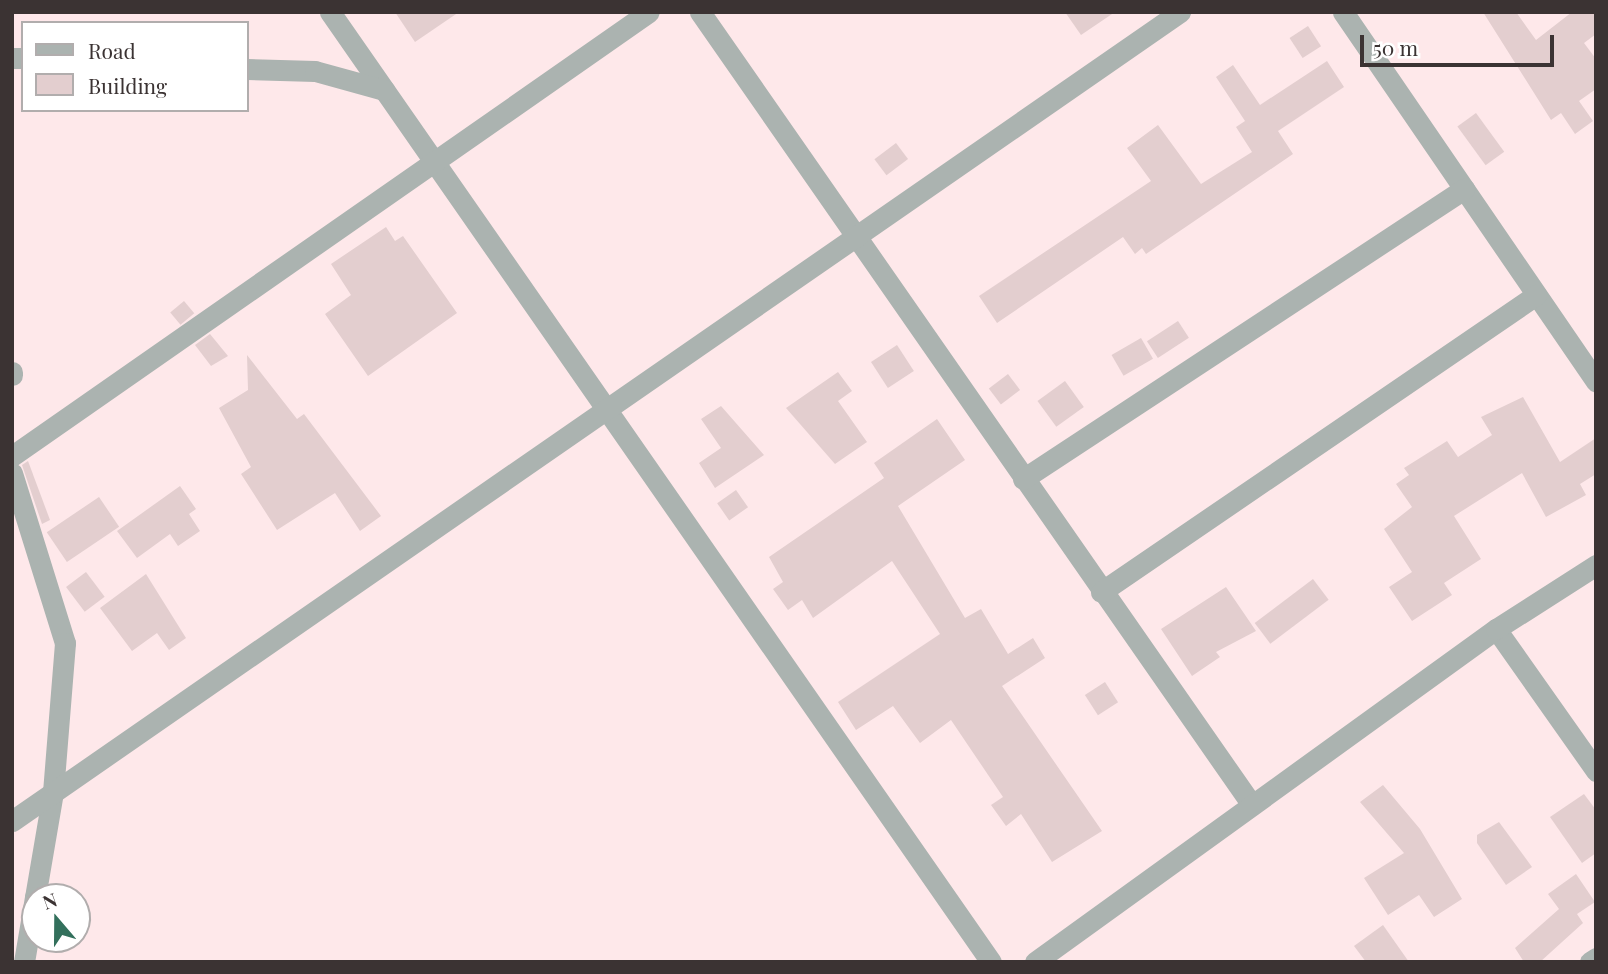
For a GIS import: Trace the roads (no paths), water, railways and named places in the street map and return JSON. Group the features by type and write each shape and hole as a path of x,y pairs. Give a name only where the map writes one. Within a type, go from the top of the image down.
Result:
{"street":[{"path":"330,12 991,962"},
{"path":"12,456 649,12"},
{"path":"700,12 1101,592 1252,805"},
{"path":"12,821 603,407 1180,12"},
{"path":"1343,12 1596,382"},
{"path":"248,69 315,71 384,90"},
{"path":"1023,479 1464,189"},
{"path":"1101,592 1536,295"},
{"path":"12,472 65,643 53,792 37,883"},
{"path":"1035,962 1496,629 1596,565"},
{"path":"1496,629 1596,771"},
{"path":"1590,962 1596,958"}]}
